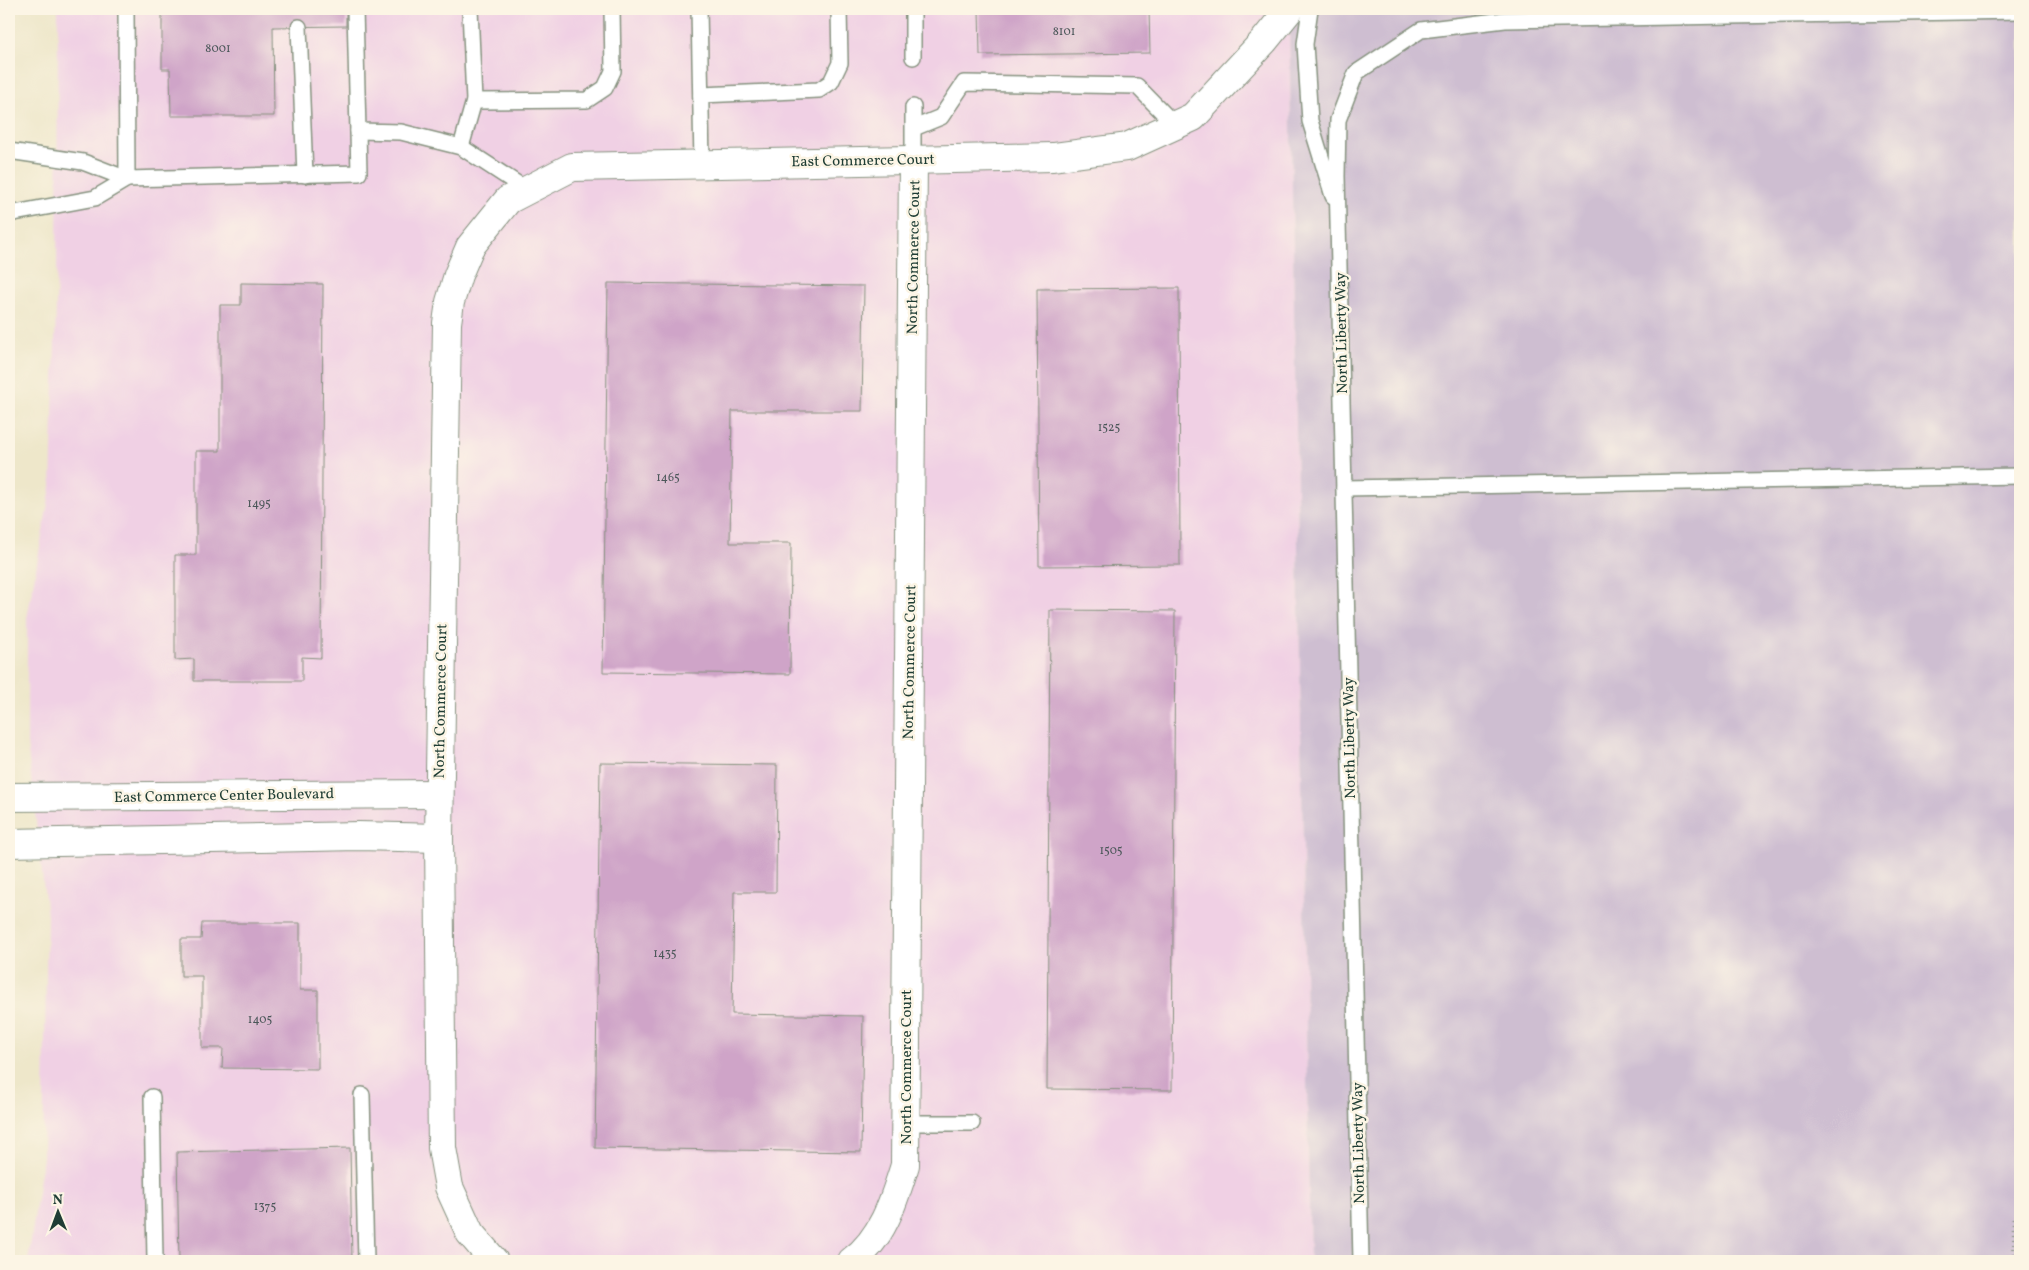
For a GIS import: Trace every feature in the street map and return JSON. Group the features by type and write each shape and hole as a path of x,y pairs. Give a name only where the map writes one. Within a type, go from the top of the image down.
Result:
{"street":[{"name":"East Commerce Court","path":"450,302 458,275 470,247 508,200 572,167 1053,157 1127,147 1194,116 1294,9"},
{"name":"North Commerce Court","path":"852,1261 865,1252 891,1211 905,1165 914,159"},
{"name":"North Commerce Court","path":"450,302 447,323 439,794 442,1148 450,1186 470,1233 494,1261"},
{"name":"East Commerce Center Boulevard","path":"9,797 439,794"},
{"path":"9,843 358,836 439,838"}],"lane":[{"path":"126,9 127,179"},
{"path":"9,151 83,162 127,179 359,173 355,9"},
{"path":"461,147 474,102 470,9"},
{"path":"474,102 588,100 605,88 613,71 612,9"},
{"path":"699,9 702,164"},
{"path":"701,95 818,90 831,82 840,63 839,9"},
{"path":"913,9 913,57"},
{"name":"North Liberty Way","path":"1294,9 1305,44 1310,121 1338,215"},
{"name":"North Liberty Way","path":"1360,1261 1338,215 1338,120 1356,73 1420,30 1505,20 2020,11"},
{"path":"299,27 305,175"},
{"path":"914,128 941,117 964,83 1137,86 1175,125"},
{"path":"913,107 914,159"},
{"path":"358,131 401,132 461,147 527,190"},
{"path":"9,214 95,198 127,179"},
{"path":"1344,488 2020,476"},
{"path":"362,1095 366,1261"},
{"path":"152,1098 155,1260"},
{"path":"906,1123 972,1123"}],"path":[{"path":"2013,1218 2014,1261"}],"shaded area":[{"path":"58,9 1289,9 1310,1261 28,1261 43,1157 47,916 27,743 27,618 51,487 57,268"},
{"path":"1289,9 2020,9 2020,1261 1310,1261"}],"building":[{"path":"162,9 346,9 346,26 273,27 274,116 171,116 170,69 162,69"},
{"path":"979,9 1149,9 1150,53 980,55"},
{"path":"241,283 323,284 321,658 302,657 302,681 194,681 194,659 175,660 175,555 196,555 196,451 220,451 220,305 241,305"},
{"path":"608,283 864,286 862,411 732,411 730,543 791,543 790,674 603,672"},
{"path":"1179,288 1180,565 1039,566 1037,289"},
{"path":"1050,610 1175,611 1172,1090 1047,1089"},
{"path":"600,763 777,765 776,892 734,892 732,1014 863,1016 861,1152 595,1148"},
{"path":"202,923 300,923 300,990 318,990 318,1069 222,1068 223,1048 202,1048 202,976 181,976 181,939 201,939"},
{"path":"350,1148 352,1261 179,1261 177,1152"}]}
